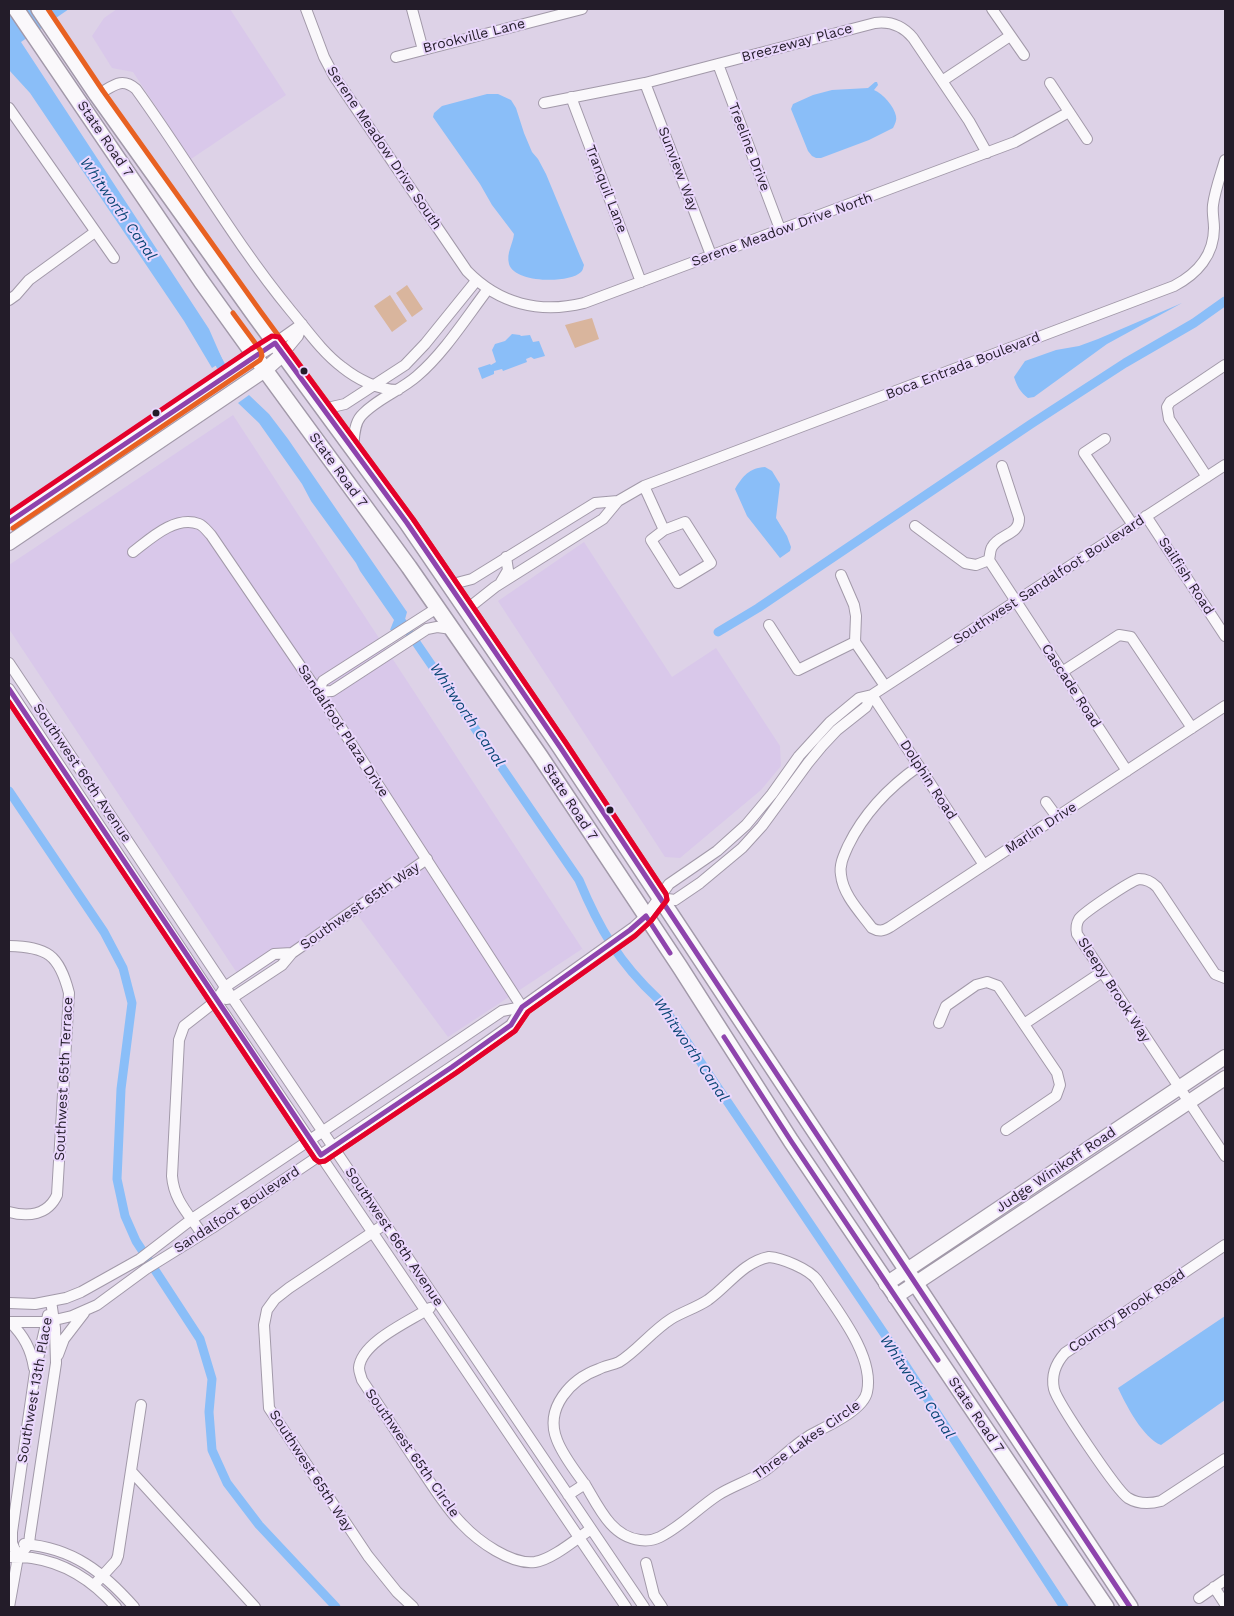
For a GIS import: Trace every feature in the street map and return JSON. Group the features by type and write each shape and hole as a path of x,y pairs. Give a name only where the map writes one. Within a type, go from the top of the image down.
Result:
{"main road":[{"name":"State Road 7","path":"16,9 201,281 409,567 535,749 895,1298 1106,1607"},
{"name":"State Road 7","path":"39,9 97,95 279,349 407,523 660,898 1130,1607"},
{"path":"409,567 440,595 466,610"},
{"path":"437,608 462,620 493,649"}],"street":[{"name":"Serene Meadow Drive South","path":"306,9 324,57 334,76 458,258 476,280 488,289"},
{"path":"412,9 422,50"},
{"name":"Brookville Lane","path":"396,57 582,9"},
{"path":"992,9 1024,55"},
{"name":"Breezeway Place","path":"544,103 645,83 875,23 889,23 899,26 909,33 988,153"},
{"path":"942,82 1010,36"},
{"name":"Treeline Drive","path":"718,64 780,229"},
{"path":"97,95 119,83 129,84 136,90 273,289 316,342 342,367 359,378 375,386 398,390"},
{"name":"Sunview Way","path":"645,83 711,255"},
{"path":"1050,83 1087,139"},
{"name":"Tranquil Lane","path":"571,97 641,282"},
{"path":"9,108 114,258"},
{"name":"Serene Meadow Drive North","path":"488,289 499,296 519,304 540,308 584,303 1016,142 1069,112"},
{"name":"Boca Entrada Boulevard","path":"466,610 499,585 603,519 618,501 644,486 1186,280 1201,266 1210,248 1213,235 1214,201 1225,160"},
{"path":"9,300 29,280 95,232"},
{"path":"324,409 345,404 405,365 425,344 476,280"},
{"path":"353,449 355,431 360,417 419,374 437,355 488,289"},
{"path":"9,543 265,370 279,349 302,324"},
{"path":"425,344 437,355"},
{"path":"9,522 255,356 279,349"},
{"path":"1207,477 1169,419 1167,407 1170,402 1225,365"},
{"path":"1105,439 1084,453 1133,525"},
{"name":"Southwest Sandalfoot Boulevard","path":"732,839 754,817 814,738 848,706 859,698 872,695 1225,465"},
{"path":"915,526 965,563 976,565 989,560 991,548 1016,529 1019,524 1019,518 1002,466"},
{"path":"644,486 664,530"},
{"name":"Boca Entrada Boulevard","path":"449,585 472,578 595,502 618,501"},
{"name":"Sailfish Road","path":"1146,516 1225,636"},
{"name":"Sandalfoot Plaza Drive","path":"133,552 168,527 183,522 197,523 211,534 318,692 522,1007"},
{"path":"684,522 711,563 678,583 651,540 664,530 684,522"},
{"path":"499,585 507,574 506,557"},
{"name":"Cascade Road","path":"989,560 1127,771"},
{"path":"842,575 854,605 856,616 855,642 885,686"},
{"path":"318,692 323,682 437,608"},
{"path":"769,625 798,670 855,642"},
{"path":"318,692 332,691 428,629 437,627 452,629"},
{"path":"1062,672 1119,635 1131,637 1192,728 1225,706"},
{"name":"Southwest 66th Avenue","path":"9,663 232,998 644,1607"},
{"name":"Southwest 66th Avenue","path":"20,680 9,689 216,1000 626,1607"},
{"name":"Southwest Sandalfoot Boulevard","path":"660,898 675,900 742,848 762,826 808,762 837,730 866,707 872,695"},
{"name":"Dolphin Road","path":"872,695 984,865"},
{"name":"Marlin Drive","path":"919,766 875,804 852,838 842,862 841,875 844,888 872,928 883,931 1192,728"},
{"path":"1046,802 1057,818"},
{"name":"Sandalfoot Boulevard","path":"9,1322 50,1321 85,1311 111,1296 159,1260 334,1147 511,1025 522,1007 646,916 674,880 732,839"},
{"name":"Southwest 65th Way","path":"216,1000 232,998 282,964 292,953 427,859"},
{"path":"133,875 145,867"},
{"name":"Sleepy Brook Way","path":"1225,978 1216,974 1152,882 1141,879 1135,880 1085,913 1078,922 1077,934 1225,1156"},
{"name":"Southwest 65th Terrace","path":"9,946 37,948 47,952 55,960 70,993 57,1195 51,1205 40,1212 28,1215 9,1212"},
{"name":"Southwest 65th Way","path":"202,1234 179,1202 172,1182 179,1040 184,1026 216,1000 225,986 274,954 292,953"},
{"path":"1024,1024 1102,972"},
{"path":"939,1023 946,1006 976,985 987,982 998,986 1057,1073 1060,1085 1056,1096 1006,1130"},
{"name":"Sandalfoot Boulevard","path":"9,1303 35,1304 51,1302 81,1292 140,1259 192,1219 502,1011 522,1007"},
{"name":"Judge Winikoff Road","path":"886,1284 1225,1057"},
{"name":"Judge Winikoff Road","path":"895,1298 1225,1078"},
{"path":"979,1222 988,1236"},
{"name":"Southwest 65th Way","path":"385,1224 289,1288 275,1299 267,1310 264,1335 269,1408 368,1556 397,1592 413,1607"},
{"name":"Country Brook Road","path":"1225,1245 1064,1353 1057,1363 1053,1382 1058,1400 1117,1487 1131,1500 1149,1504 1162,1501 1225,1459"},
{"name":"Three Lakes Circle","path":"769,1257 775,1258 813,1275 861,1348 868,1379 868,1390 866,1397 859,1406 834,1424 803,1439 762,1472 719,1494 682,1524 655,1540 638,1540 617,1530 609,1522 584,1484 558,1442 554,1428 554,1415 558,1404 569,1389 588,1374 619,1361 669,1320 708,1300 728,1281 757,1261 769,1257"},
{"name":"Southwest 13th Place","path":"50,1321 35,1372 10,1543 14,1557 28,1544 56,1363 50,1321 51,1302"},
{"name":"Southwest 65th Circle","path":"438,1302 368,1348 361,1360 359,1369 362,1380 439,1495 462,1524 476,1537 502,1554 518,1560 530,1562 543,1560 591,1529"},
{"path":"56,1363 64,1339 76,1320 85,1311"},
{"path":"9,1322 26,1340 35,1372"},
{"path":"94,1585 116,1561 118,1556 141,1405"},
{"path":"131,1470 255,1607"},
{"path":"568,1495 584,1484"},
{"path":"10,1543 49,1548 68,1554 86,1563 103,1575 134,1607"},
{"path":"9,1607 14,1557 34,1558 63,1567 94,1585 116,1607"},
{"path":"646,1563 654,1595 661,1606"},
{"path":"1199,1598 1225,1580"},
{"path":"1214,1587 1225,1604"}],"shaded area":[{"path":"117,9 230,9 286,95 191,159 133,72 112,68 92,36 104,18"},
{"path":"407,285 423,309 412,317 396,293"},
{"path":"390,295 407,321 392,332 374,306"},
{"path":"592,318 599,339 575,348 565,325"},
{"path":"233,415 589,959 582,949 448,1037 354,910 243,982 9,629 9,565"},
{"path":"584,542 672,677 716,648 780,746 781,766 761,790 680,858 665,857 498,601"}],"water":[{"path":"9,9 69,9 21,42 209,329 223,361 212,368 184,321 30,93 9,70"},
{"path":"875,82 878,85 874,90 888,101 895,112 896,119 893,128 869,140 821,158 812,156 808,151 791,109 793,104 813,95 832,90 868,88"},
{"path":"487,94 498,94 511,100 516,108 532,152 546,174 584,265 582,271 575,276 542,280 521,275 513,270 509,264 508,256 514,234 492,205 480,184 433,117 434,113 442,106"},
{"path":"1182,303 1107,344 1034,397 1028,398 1018,386 1014,377 1025,361 1056,350 1079,346 1098,339"},
{"path":"512,334 530,335 533,342 539,341 545,356 534,359 531,357 526,359 527,362 503,371 502,369 494,371 494,374 482,379 478,368 496,362 492,350 495,344 505,341"},
{"path":"249,395 269,414 288,439 407,612 404,623 393,631 390,630 394,620 356,563 311,501 302,484 259,423 238,403"},
{"path":"765,467 772,471 780,484 776,518 787,536 791,547 790,551 780,558 747,516 735,489 751,471"},
{"path":"1225,1316 1225,1400 1161,1445 1148,1436 1130,1412 1118,1388"}],"waterway":[{"path":"718,632 758,608 1031,424 1125,363 1194,323 1225,301"},
{"name":"Whitworth Canal","path":"214,353 221,366"},
{"name":"Whitworth Canal","path":"402,622 579,880 594,914 611,944 632,972 658,999 904,1363 1064,1607"},
{"path":"9,791 104,932 123,968 132,1003 121,1089 117,1179 125,1216 136,1241 200,1339 212,1379 209,1412 212,1450 227,1483 259,1525 336,1607"}],"transit line":[{"path":"9,702 315,1159 319,1162 325,1161 515,1031 528,1012 635,936 651,921 667,900 666,894 566,743 413,519 261,312 103,91 48,9"},
{"path":"13,528 260,360 262,356 261,351 233,313"},
{"path":"9,513 251,349 272,336 279,337 413,519 566,743 666,894 667,900 651,921 635,936 528,1012 515,1031 325,1161 319,1162 315,1159 9,702"},
{"path":"9,522 275,343 407,523 560,747 1130,1607"},
{"path":"9,689 321,1155 511,1025 522,1007 630,930 646,916 670,953"},
{"path":"724,1037 791,1141 938,1360"}]}
